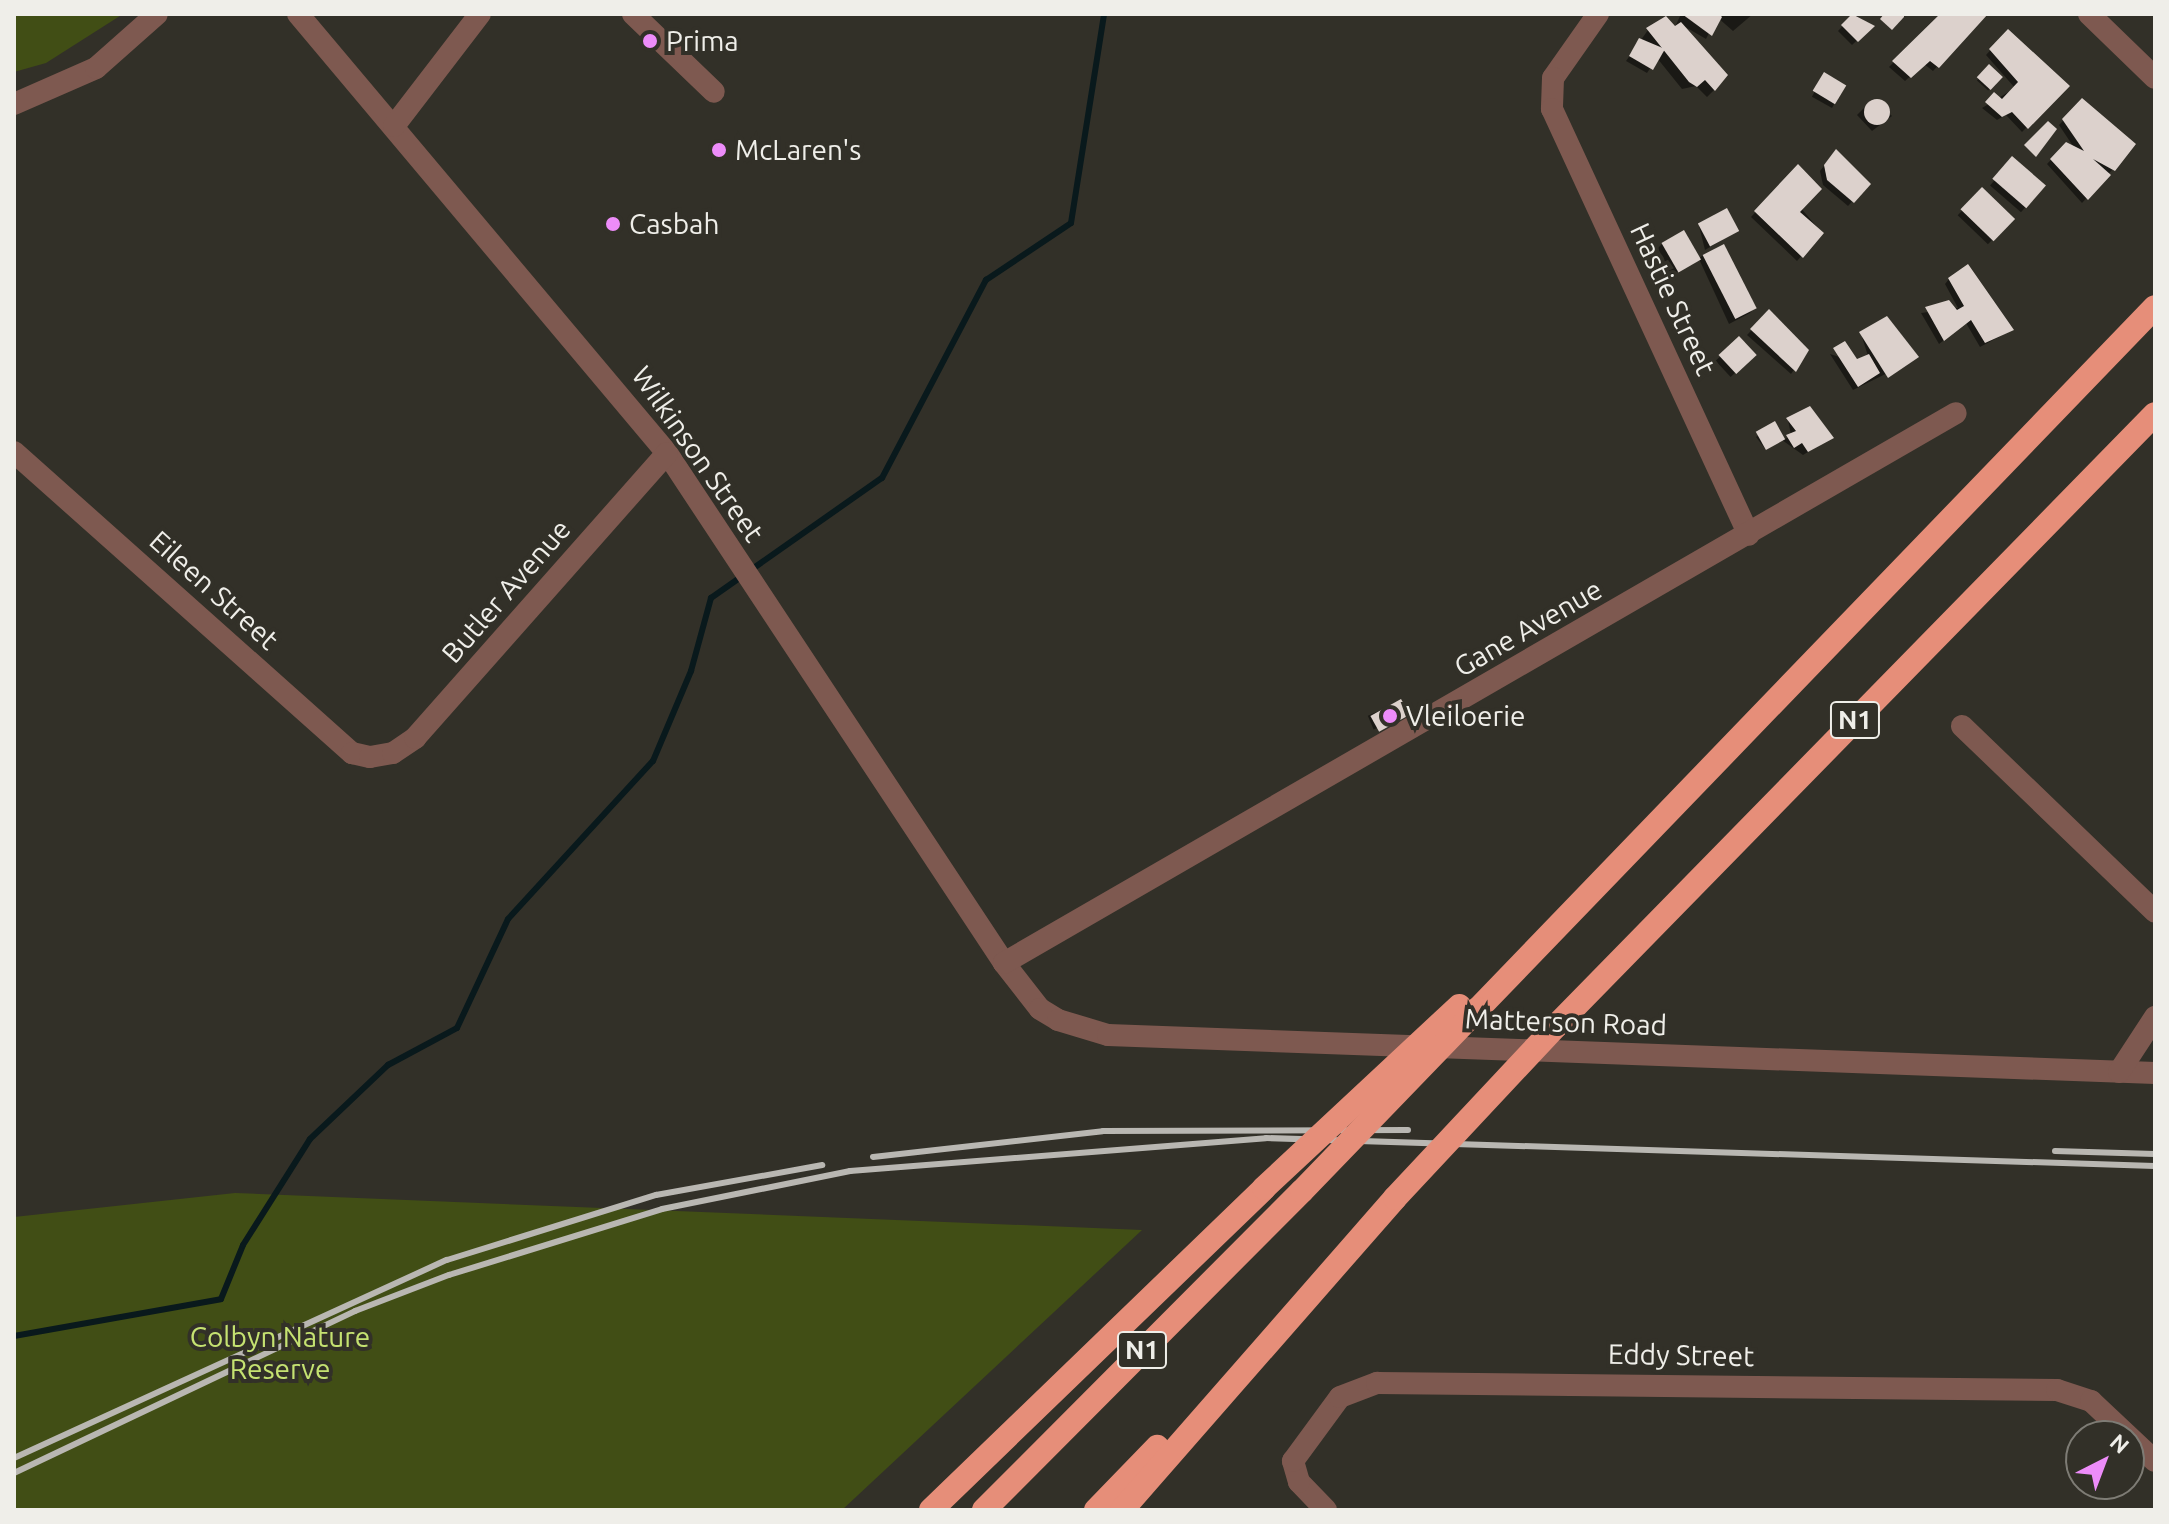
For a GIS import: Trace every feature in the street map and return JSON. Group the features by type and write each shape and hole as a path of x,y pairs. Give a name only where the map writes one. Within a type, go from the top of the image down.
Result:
{"highway":[{"name":"N1","path":"984,1510 1302,1191 1468,1008 2155,307"},
{"name":"N1","path":"1096,1510 1343,1256 1556,1026 2155,414"},
{"path":"931,1510 1264,1188 1468,1008"},
{"path":"1122,1510 1343,1256"}],"street":[{"path":"14,104 96,68 157,14"},
{"name":"Wilkinson Street","path":"298,14 667,453 1004,963"},
{"path":"394,126 480,14"},
{"path":"633,14 714,92"},
{"name":"Hastie Street","path":"1598,14 1550,87 1556,118 1749,535"},
{"path":"2089,14 2155,78"},
{"name":"Gane Avenue","path":"1004,963 1956,413"},
{"name":"Eileen Street","path":"14,452 352,753 381,756"},
{"name":"Butler Avenue","path":"381,756 415,738 667,453"},
{"path":"1962,726 2155,912"},
{"name":"Matterson Road","path":"1004,963 1040,1009 1097,1034 2155,1073"},
{"path":"2119,1072 2155,1017"},
{"name":"Eddy Street","path":"1326,1510 1294,1470 1297,1450 1340,1397 1377,1383 2037,1388 2079,1396 2108,1413 2155,1461"}],"green space":[{"path":"14,14 123,14 46,63 14,72"},
{"name":"Colbyn Nature Reserve","path":"235,1193 1142,1230 842,1510 14,1510 14,1217"}],"building":[{"path":"1682,14 1719,14 1722,17 1712,36"},
{"path":"1852,14 1875,26 1858,42 1841,25"},
{"path":"1884,14 1904,14 1904,17 1892,30 1880,19"},
{"path":"1940,14 1988,14 1939,68 1930,61 1911,78 1892,61"},
{"path":"1666,16 1675,26 1681,22 1728,75 1715,91 1705,80 1697,87 1689,82 1646,28"},
{"path":"2008,29 2070,86 2028,129 2012,112 2002,117 1985,102 1994,92 2002,99 2018,82 1989,49"},
{"path":"1639,38 1665,49 1653,70 1629,56"},
{"path":"1989,64 2003,77 1991,90 1977,77"},
{"path":"1824,72 1846,85 1835,104 1813,91"},
{"path":"2082,98 2136,144 2115,171 2093,159 2111,175 2088,200 2050,159 2066,142 2084,151 2062,119"},
{"path":"1877,99 1886,103 1890,112 1886,121 1877,125 1868,121 1864,112 1868,103"},
{"path":"2048,121 2057,129 2036,157 2024,145"},
{"path":"1836,149 1871,184 1854,203 1827,180 1824,165"},
{"path":"2012,156 2046,186 2026,208 1992,179"},
{"path":"1798,164 1822,189 1800,212 1824,233 1803,258 1754,211"},
{"path":"1982,187 2015,219 1994,241 1960,209"},
{"path":"1727,208 1739,231 1710,246 1698,223"},
{"path":"1684,230 1701,259 1678,272 1661,243"},
{"path":"1724,244 1757,308 1735,319 1703,255"},
{"path":"1968,264 2014,330 1985,343 1971,320 1944,341 1925,307 1949,300 1957,310 1964,306 1948,278"},
{"path":"1769,309 1809,350 1796,372 1750,329"},
{"path":"1887,316 1919,357 1888,378 1859,332"},
{"path":"1739,336 1757,355 1736,374 1719,355"},
{"path":"1845,341 1857,359 1869,354 1880,373 1858,387 1833,348"},
{"path":"1810,406 1834,438 1808,452 1802,443 1794,448 1786,435 1796,431 1786,418"},
{"path":"1775,421 1785,439 1766,450 1756,432"},
{"name":"Vleiloerie","path":"1401,699 1410,715 1379,732 1370,716"}],"waterway":[{"path":"14,1336 221,1299 243,1245 310,1139 388,1065 457,1028 508,919 653,761 691,671 711,598 882,478 986,280 1071,223 1104,14"}],"railway":[{"path":"873,1157 1103,1131 1408,1130"},
{"path":"14,1473 355,1311 449,1275 662,1209 850,1171 1266,1138 2155,1166"},
{"path":"2055,1151 2155,1154"},
{"path":"14,1458 447,1260 656,1195 822,1165"}],"place":[{"name":"Prima","path":"650,41"},
{"name":"McLaren's","path":"719,150"},
{"name":"Casbah","path":"613,224"},
{"name":"Vleiloerie","path":"1390,716"}]}
